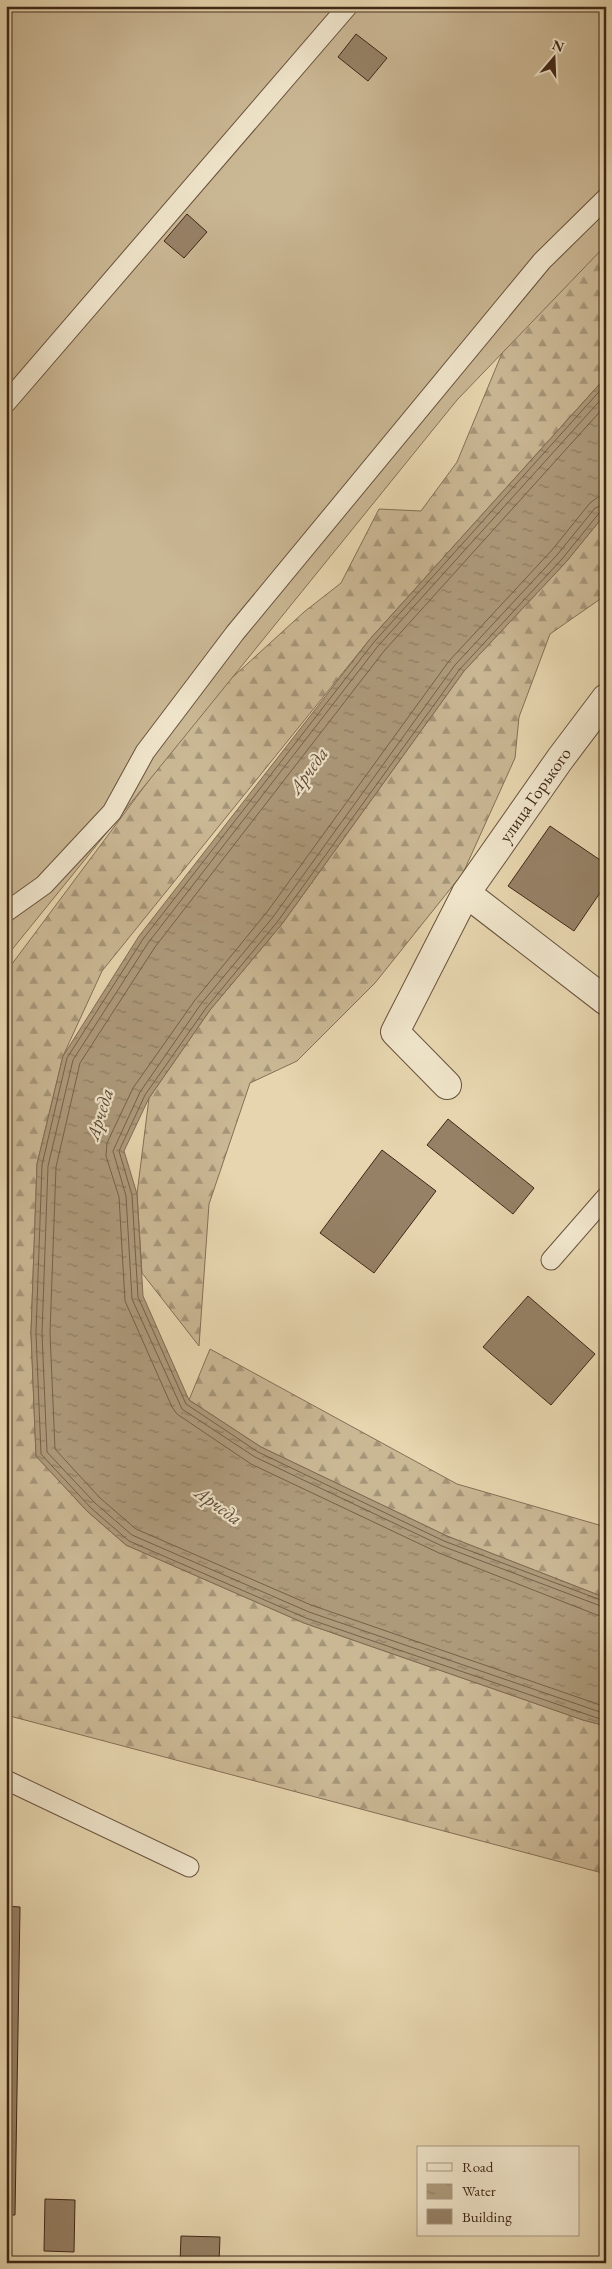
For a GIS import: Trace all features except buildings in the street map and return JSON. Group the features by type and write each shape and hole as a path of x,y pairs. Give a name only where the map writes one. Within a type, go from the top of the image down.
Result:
{"street":[{"name":"улица Горького","path":"447,1085 395,1032 466,893 560,759 606,698"},
{"path":"466,893 606,1001"}],"lane":[{"path":"6,403 348,6"},
{"path":"6,912 44,885 112,812 145,752 235,632 542,261 606,198"},
{"path":"551,1260 606,1197"},
{"path":"6,1780 189,1867"}],"green space":[{"path":"6,6 606,6 606,245 457,400 6,957"},
{"path":"606,226 606,377 370,639 102,971 63,1056 37,1164 31,1333 36,1456 87,1511 126,1545 304,1623 583,1720 606,1726 606,1874 6,1715 6,972 211,697 304,612 341,583 379,509 421,511 457,462 519,312"},
{"path":"606,513 606,595 550,634 519,717 515,758 463,873 375,983 297,1061 250,1083 209,1204 199,1346 142,1273 137,1194 149,1098 210,1010 282,924 464,671 566,562"},
{"path":"210,1349 457,1484 606,1527 606,1598 447,1536 261,1447 189,1400"}],"water":[{"name":"Арчеда","path":"606,377 606,513 566,562 464,671 282,924 210,1010 149,1098 124,1151 137,1194 143,1296 189,1400 261,1447 447,1536 606,1598 606,1726 583,1720 304,1623 126,1545 87,1511 36,1456 31,1333 37,1164 63,1056 139,936 370,639"}]}
